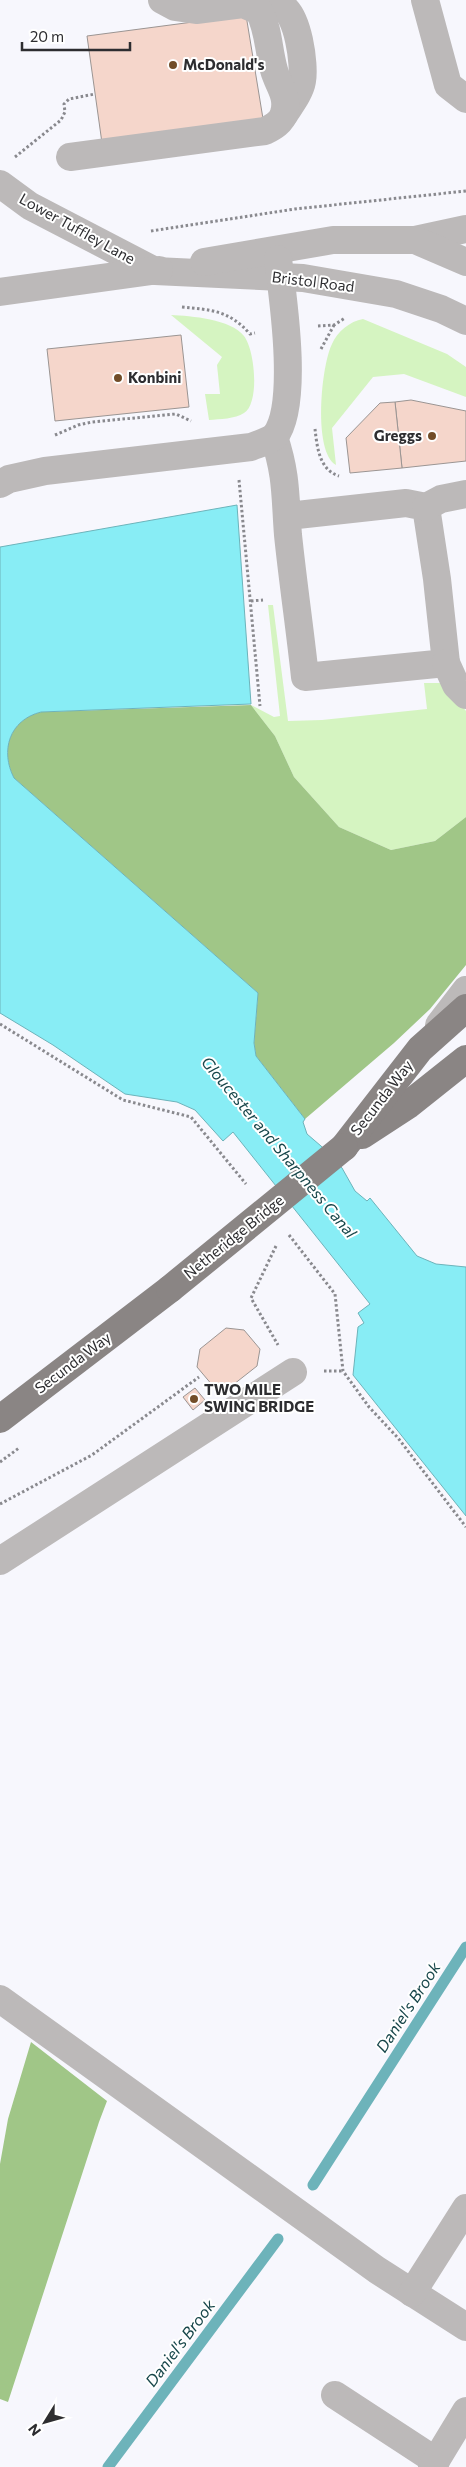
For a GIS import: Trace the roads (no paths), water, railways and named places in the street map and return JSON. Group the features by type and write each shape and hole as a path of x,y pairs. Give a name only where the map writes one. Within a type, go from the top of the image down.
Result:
{"main road":[{"name":"Secunda Way","path":"344,1147 420,1050 466,1008"},
{"name":"Secunda Way","path":"344,1147 408,1105 466,1059"},
{"name":"Netheridge Bridge","path":"170,1289 344,1147"},
{"name":"Secunda Way","path":"0,1419 170,1289"}],"street":[{"path":"70,157 265,132 276,126 284,115 284,89 274,70 266,24 259,10 243,4 196,10 175,7 162,0"},
{"path":"425,0 448,85 466,98"},
{"name":"Lower Tuffley Lane","path":"0,184 30,206 155,271"},
{"path":"415,240 466,229"},
{"name":"Bristol Road","path":"0,292 155,271 333,240 415,240 466,262"},
{"path":"0,484 9,479 45,471 251,446 274,438 285,418 287,330 277,249"},
{"name":"Bristol Road","path":"155,271 302,278 396,294 441,309 466,321"},
{"path":"274,438 282,462 305,677 446,663"},
{"path":"288,516 406,502 426,507 441,499 466,494"},
{"path":"426,507 437,579 446,663 456,685 466,695"},
{"path":"420,1050 466,990"},
{"path":"0,1561 293,1372"},
{"path":"0,1999 377,2270 466,2327"},
{"path":"412,2292 466,2208"},
{"path":"335,2395 434,2464 466,2411"}],"water":[{"name":"Gloucester and Sharpness Canal","path":"237,505 251,704 41,712 21,722 10,738 8,757 10,768 14,778 258,993 254,1043 256,1056 305,1119 303,1122 307,1134 328,1152 342,1168 355,1191 367,1201 370,1198 417,1256 436,1264 466,1267 466,1516 353,1375 358,1327 364,1323 358,1313 370,1304 233,1132 223,1141 195,1110 177,1102 125,1094 53,1045 0,1013 0,547"}],"waterway":[{"name":"Daniel's Brook","path":"313,2185 466,1947"},
{"name":"Daniel's Brook","path":"108,2467 278,2239"}],"place":[{"name":"McDonald's","path":"173,65"},
{"name":"Konbini","path":"118,378"},
{"name":"Greggs","path":"432,436"},
{"name":"TWO MILE SWING BRIDGE","path":"194,1399"}]}
